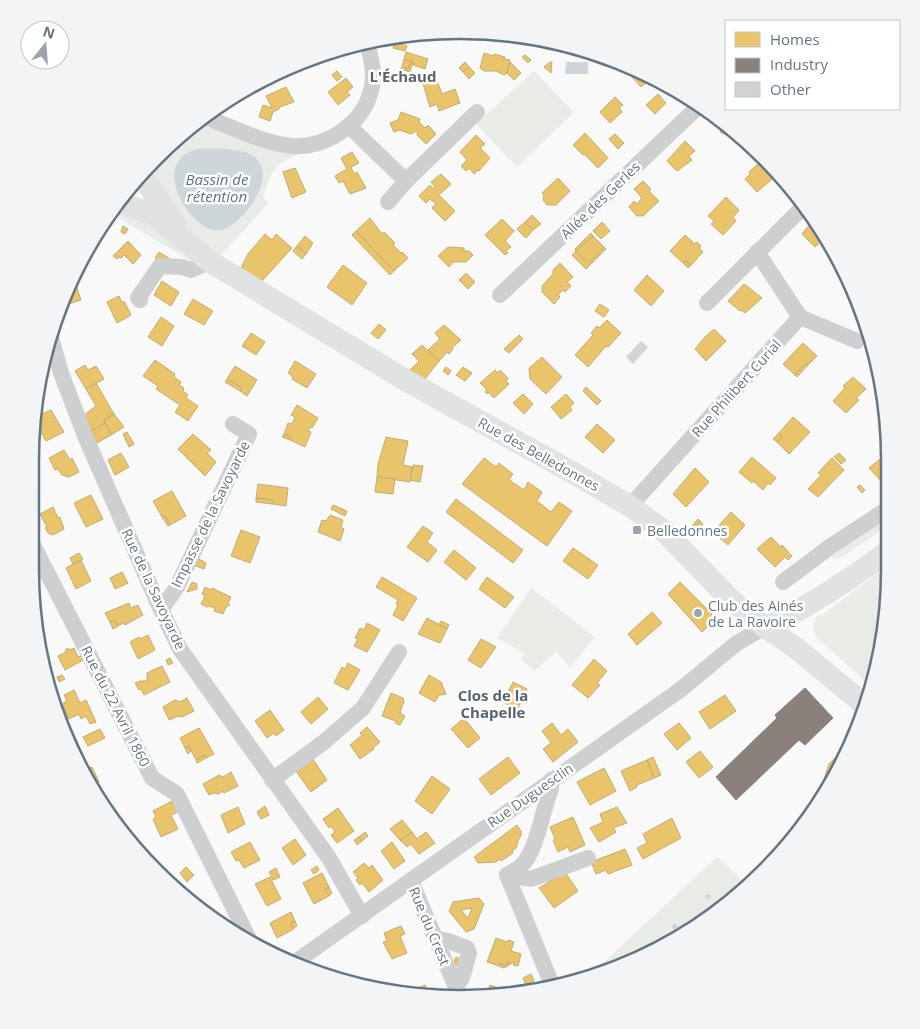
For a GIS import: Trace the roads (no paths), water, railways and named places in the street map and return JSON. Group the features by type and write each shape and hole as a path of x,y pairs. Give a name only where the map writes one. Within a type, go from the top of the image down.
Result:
{"main road":[{"name":"Rue des Belledonnes","path":"146,178 185,239"},
{"path":"126,204 141,197 144,181"},
{"name":"Rue des Belledonnes","path":"124,207 153,214 208,260 407,382 630,506 664,531 729,598 765,627 796,648 860,701"},
{"path":"765,627 792,614 881,557"}],"street":[{"path":"213,120 273,143 294,146 314,144 334,137 349,126 361,112 370,94 373,75 369,49"},
{"name":"Allée des Gerles","path":"500,295 694,110"},
{"path":"388,202 477,112"},
{"path":"349,126 406,182"},
{"path":"707,303 799,211"},
{"path":"758,252 800,316 856,341"},
{"path":"141,293 160,266 182,267 191,270 208,260"},
{"name":"Rue Philibert Curial","path":"630,506 800,316"},
{"name":"Rue de la Savoyarde","path":"54,348 61,373 85,436 180,649 329,858 362,916"},
{"name":"Impasse de la Savoyarde","path":"161,610 177,587 249,434 233,424"},
{"path":"783,582 831,546 881,513"},
{"name":"Rue du 22 Avril 1860","path":"39,557 152,778 177,794 244,931"},
{"name":"Rue Duguesclin","path":"300,959 680,690 737,643 765,627"},
{"path":"272,780 324,742 363,708 399,652"},
{"path":"507,875 521,866 528,858 551,789 551,780"},
{"path":"507,875 531,879 588,858"},
{"path":"507,875 550,980"},
{"name":"Rue du Crest","path":"411,880 457,990"},
{"path":"436,939 467,948 469,954 459,990"}],"water":[{"path":"566,62 588,62 588,74 565,74"},
{"name":"Bassin de rétention","path":"197,149 242,151 253,156 260,164 263,173 262,184 257,196 242,216 225,229 213,230 201,224 189,213 180,199 175,183 175,169 182,157"},
{"path":"641,341 648,347 633,364 626,357"}],"place":[{"name":"Belledonnes","path":"637,530"},
{"name":"Club des Ainés de La Ravoire","path":"698,613"}],"district":[{"name":"L'Échaud","path":"403,76"},
{"name":"Clos de la Chapelle","path":"493,704"}]}
